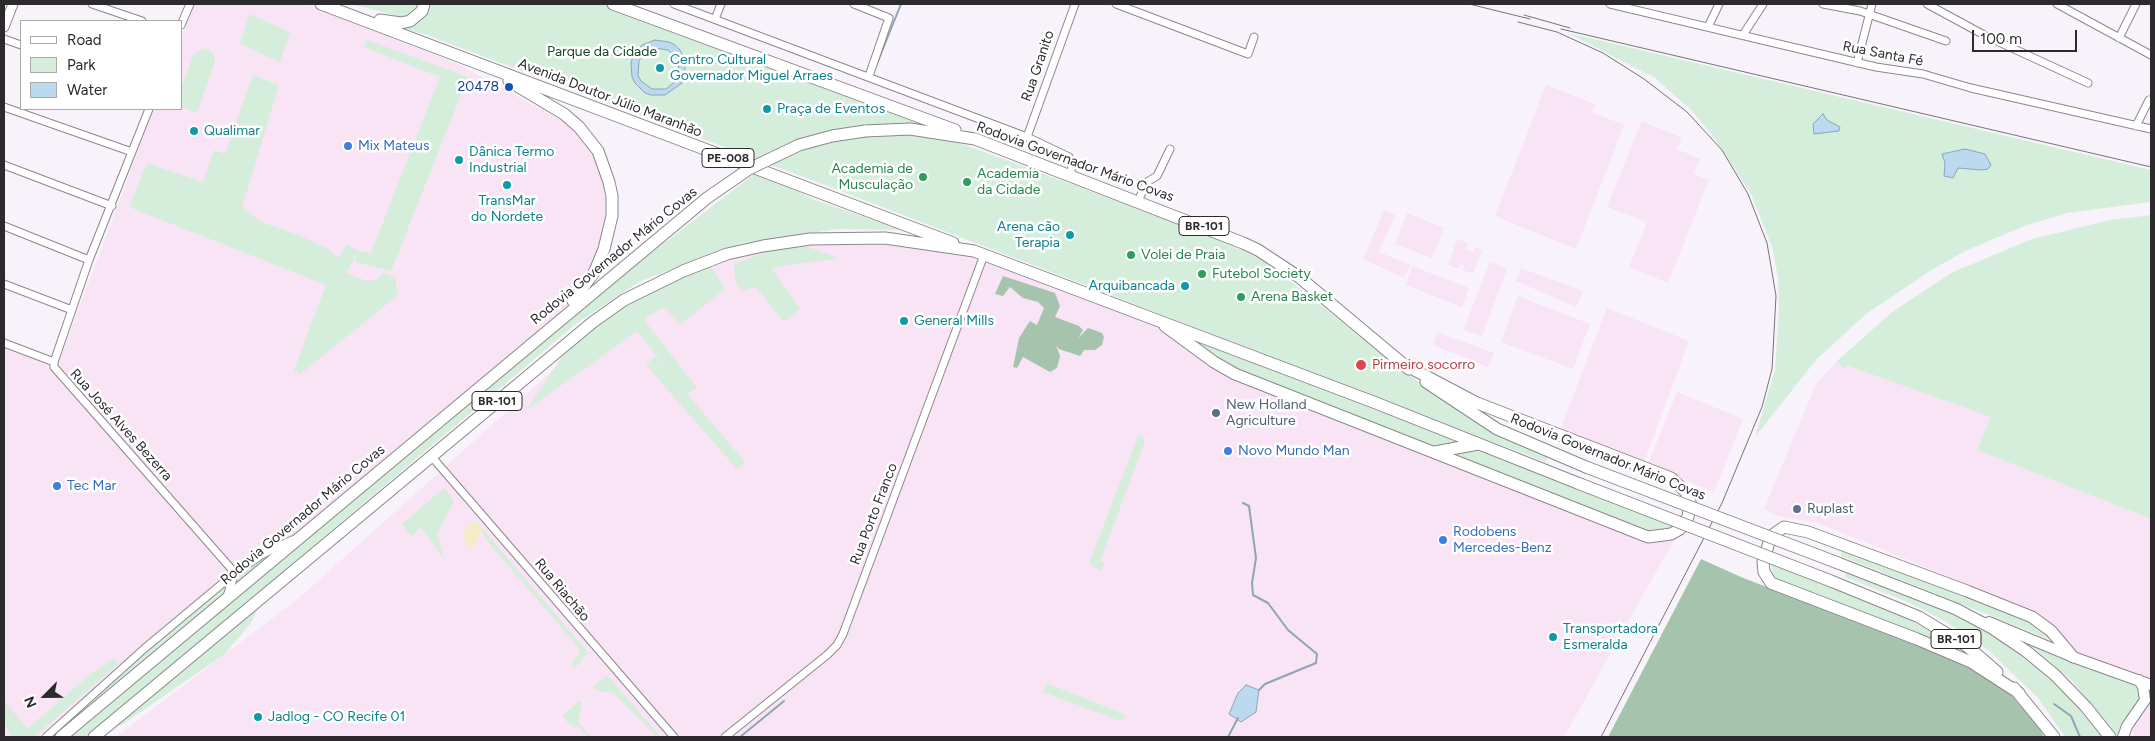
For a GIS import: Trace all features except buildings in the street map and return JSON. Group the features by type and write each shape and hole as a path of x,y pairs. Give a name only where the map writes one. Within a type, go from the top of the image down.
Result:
{"highway":[{"name":"Avenida Doutor Júlio Maranhão","path":"321,4 359,16 482,65 979,253"},
{"path":"359,16 401,23 410,21 419,14 424,4"},
{"path":"613,4 975,139"},
{"path":"482,65 564,114 579,127 598,151 612,196 612,216 604,249 595,271 576,298 550,329"},
{"name":"Rodovia Governador Mário Covas","path":"60,737 708,198 749,169 799,146 832,136 865,131 910,129 975,139 1138,201 1258,250 1299,278 1443,395 1497,429 1586,467 1968,614 2039,661 2081,702 2110,737"},
{"name":"BR-101","path":"94,737 432,457 512,388 601,316 624,300 705,262 763,246 810,239 885,238 979,253 1154,318 1919,617 1977,654 2019,693 2054,737"},
{"path":"1154,318 1214,362 1235,374 1648,537 1665,536 1677,532 1690,512 1690,502 1686,492 1671,478 1477,403 1403,364"},
{"path":"1435,452 1478,444"},
{"path":"2019,693 1971,662 1771,583 1764,572 1762,562 1771,536 1784,527 1808,532 1986,598 2032,617 2042,624 2073,657"}],"main road":[{"name":"BR-101","path":"1968,614 2073,657 2151,685"},
{"path":"2124,737 2132,719 2145,700 2144,689 2139,680"},
{"path":"2132,719 2151,709"}],"street":[{"path":"4,25 13,4"},
{"path":"92,4 139,20"},
{"path":"182,23 190,4"},
{"path":"674,4 1027,137 1069,157 1072,166 1070,175"},
{"path":"715,19 721,4"},
{"path":"854,4 889,18 869,76"},
{"name":"Rua Granito","path":"1027,137 1075,4"},
{"path":"1116,4 1248,54 1254,37"},
{"name":"Rua Santa Fé","path":"1610,4 1857,62 1923,74 1971,88 2151,129"},
{"path":"1708,27 1719,4"},
{"path":"1743,35 1763,4"},
{"path":"1823,4 1868,14 1946,41"},
{"path":"1857,62 1872,4"},
{"path":"1927,4 1968,27 2088,83"},
{"path":"2057,4 2151,55"},
{"path":"2119,38 2136,4"},
{"path":"4,39 20,45"},
{"path":"2136,126 2149,100 2151,101"},
{"path":"4,107 132,152"},
{"name":"Rua José Alves Bezerra","path":"148,110 112,206 89,260 54,362 54,367 64,381 235,573"},
{"path":"1138,201 1147,182 1157,176 1170,149"},
{"path":"4,165 112,206"},
{"path":"4,226 89,260"},
{"name":"Rua Porto Franco","path":"725,737 827,655 843,634 979,253"},
{"path":"4,284 72,310"},
{"path":"4,343 54,362"},
{"name":"Rua Riachão","path":"432,457 674,737"},
{"path":"46,737 146,648 235,573 261,555 303,536"},
{"path":"227,598 235,573"}],"shaded area":[{"path":"194,4 306,4 458,64 553,116 579,127 598,151 612,212 604,249 576,298 550,329 305,533 272,546 233,569 38,737 5,737 4,347 56,369 154,110 182,110 182,34"},
{"path":"1546,85 1595,104 1592,112 1624,125 1576,249 1495,216"},
{"path":"1642,121 1682,138 1677,149 1700,159 1694,174 1709,180 1668,283 1629,267 1647,222 1607,207"},
{"path":"1384,210 1395,215 1379,252 1410,265 1404,278 1363,259"},
{"path":"1407,213 1444,228 1432,258 1395,244"},
{"path":"851,237 946,248 1066,285 1680,529 1564,737 116,737 299,598 602,326 644,297 763,246"},
{"path":"1457,239 1468,243 1466,249 1473,252 1475,247 1482,250 1473,274 1463,270 1464,266 1460,265 1458,269 1448,265"},
{"path":"1490,262 1507,269 1482,336 1463,330"},
{"path":"1412,266 1469,288 1462,307 1406,285"},
{"path":"1521,268 1583,291 1576,307 1516,281"},
{"path":"1518,296 1590,324 1573,369 1501,342"},
{"path":"1607,308 1689,341 1644,462 1560,430"},
{"path":"1437,332 1494,353 1488,367 1433,345"},
{"path":"1837,361 1844,369 1848,366 1992,417 1978,450 2151,519 2151,737 2134,737 2131,719 2055,627 2030,610 1818,523 1778,516 1764,509 1816,384"},
{"path":"1677,392 1743,419 1714,492 1648,464"}],"green space":[{"path":"351,4 419,4 411,13 402,17"},
{"name":"Parque da Cidade","path":"427,4 606,4 912,119 949,139 1198,231 1263,260 1443,401 1491,430 1548,456 1545,462 817,182 424,34 402,28"},
{"path":"249,14 290,32 280,62 240,44"},
{"path":"1568,33 2151,170 2151,202 2067,213 2027,225 1965,251 1933,269 1866,314 1816,360 1755,437 1775,370 1779,307 1778,278 1772,247 1751,194 1713,136 1692,111 1655,78"},
{"path":"367,40 468,77 391,271 355,262 357,254 346,273 367,281 376,280 383,273 395,277 398,295 300,374 294,370 326,285 129,207 147,163 203,182 214,150 225,154 253,75 279,85 242,207 264,223 296,234 328,249 338,258 347,244 358,251 371,253 440,77 364,47"},
{"path":"205,48 213,53 215,61 197,113 182,107 182,86 194,53"},
{"path":"754,174 787,186 815,200 902,230 838,229 744,243 718,250 639,282 577,323 87,737 71,737 557,328 571,319 641,261"},
{"path":"2151,215 2151,519 1977,450 1991,417 1848,366 1844,369 1837,361 1892,312 1953,272 2032,239 2110,220"},
{"path":"787,244 808,247 838,258 771,268 800,309 784,322 756,287 743,291 735,281 734,264"},
{"path":"711,266 725,289 681,324 664,307 647,317 645,321 697,388 687,394 745,462 737,469 646,365 655,356 667,369 637,331 527,410 562,356 596,327 635,298"},
{"path":"1003,276 1055,293 1060,306 1055,317 1079,326 1083,330 1078,338 1088,328 1102,333 1104,337 1102,345 1095,350 1084,350 1080,356 1059,349 1056,345 1060,356 1057,368 1050,372 1023,357 1017,368 1013,367 1019,338 1030,321 1037,325 1044,308 1038,302 1023,298 1010,287 1003,296 995,294"},
{"path":"1154,318 1677,526 1657,535 1235,374"},
{"path":"1138,436 1142,436 1145,441 1100,561 1104,563 1102,570 1099,570 1091,565 1090,561"},
{"path":"444,488 454,501 437,533 444,560 421,527 411,536 402,524"},
{"path":"482,528 586,650 587,654 575,668 571,664 580,652 579,648 493,548 481,531"},
{"path":"294,540 57,737 44,737 238,568"},
{"path":"1841,549 2031,622 2045,629 2054,641 1841,556"},
{"path":"1701,559 1741,577 1975,668 2012,696 2038,725 2044,737 1608,737"},
{"path":"1771,563 1890,610 1953,643 1969,655 1777,580 1773,575"},
{"path":"1846,571 1977,623 2043,668 2074,699 2104,737 2065,737 2038,698 1988,650 1943,620 1910,603 1845,577"},
{"path":"262,599 251,623 225,654 123,724 100,734"},
{"path":"2026,642 2136,686 2140,701 2124,719 2117,736 2072,681"},
{"path":"114,658 118,664 34,737 12,737 4,723 4,700 27,729 88,676"},
{"path":"607,675 661,737 657,737 613,692 601,692 593,687"},
{"path":"1046,683 1124,714 1125,719 1120,721 1043,692"},
{"path":"580,700 582,704 578,722 591,737 588,737 579,726 575,728 567,722 563,715"}],"sand":[{"path":"476,522 483,528 471,551 464,539 464,531 469,524"}],"water":[{"path":"655,40 675,45 680,50 686,63 682,83 665,95 645,93 632,77 631,63 633,56 642,45","holes":["654,48 668,50 678,60 679,73 677,80 666,89 652,89 641,81 638,75 639,61 648,50"]},
{"path":"1823,114 1827,120 1840,127 1839,131 1814,134 1813,124"},
{"path":"1965,149 1985,154 1991,165 1988,169 1981,170 1958,168 1953,178 1944,176 1945,163 1942,154"},
{"path":"1246,685 1259,690 1256,712 1241,722 1229,714 1238,693"}],"waterway":[{"path":"876,66 901,4"},
{"path":"1243,503 1249,506 1256,558 1252,583 1253,595 1268,603 1288,630 1317,654 1316,663 1265,684 1259,690"},
{"path":"740,737 784,701"},
{"path":"2054,704 2071,716 2080,737"},
{"path":"1228,737 1238,718"}],"tram line":[{"path":"1469,4 1530,19"},
{"path":"1524,15 1570,28"},
{"path":"1518,22 1557,32 1603,53 1644,79 1687,112 1722,150 1748,194 1767,243 1776,296 1772,369 1762,407 1722,503 1601,737"},
{"path":"1561,29 2151,167"}],"place":[{"name":"Centro Cultural Governador Miguel Arraes","path":"660,68"},
{"name":"20478","path":"509,87"},
{"name":"Praça de Eventos","path":"767,109"},
{"name":"Qualimar","path":"194,131"},
{"name":"Mix Mateus","path":"348,146"},
{"name":"Dânica Termo Industrial","path":"459,160"},
{"name":"Academia de Musculação","path":"923,177"},
{"name":"Academia da Cidade","path":"967,182"},
{"name":"TransMar do Nordete","path":"507,185"},
{"name":"Arena cão Terapia","path":"1070,235"},
{"name":"Volei de Praia","path":"1131,255"},
{"name":"Futebol Society","path":"1202,274"},
{"name":"Arquibancada","path":"1185,286"},
{"name":"Arena Basket","path":"1241,297"},
{"name":"General Mills","path":"904,321"},
{"name":"Pirmeiro socorro","path":"1361,365"},
{"name":"New Holland Agriculture","path":"1216,413"},
{"name":"Novo Mundo Man","path":"1228,451"},
{"name":"Tec Mar","path":"57,486"},
{"name":"Ruplast","path":"1797,509"},
{"name":"Rodobens Mercedes-Benz","path":"1443,540"},
{"name":"Transportadora Esmeralda","path":"1553,637"},
{"name":"Jadlog - CO Recife 01","path":"258,717"}]}
